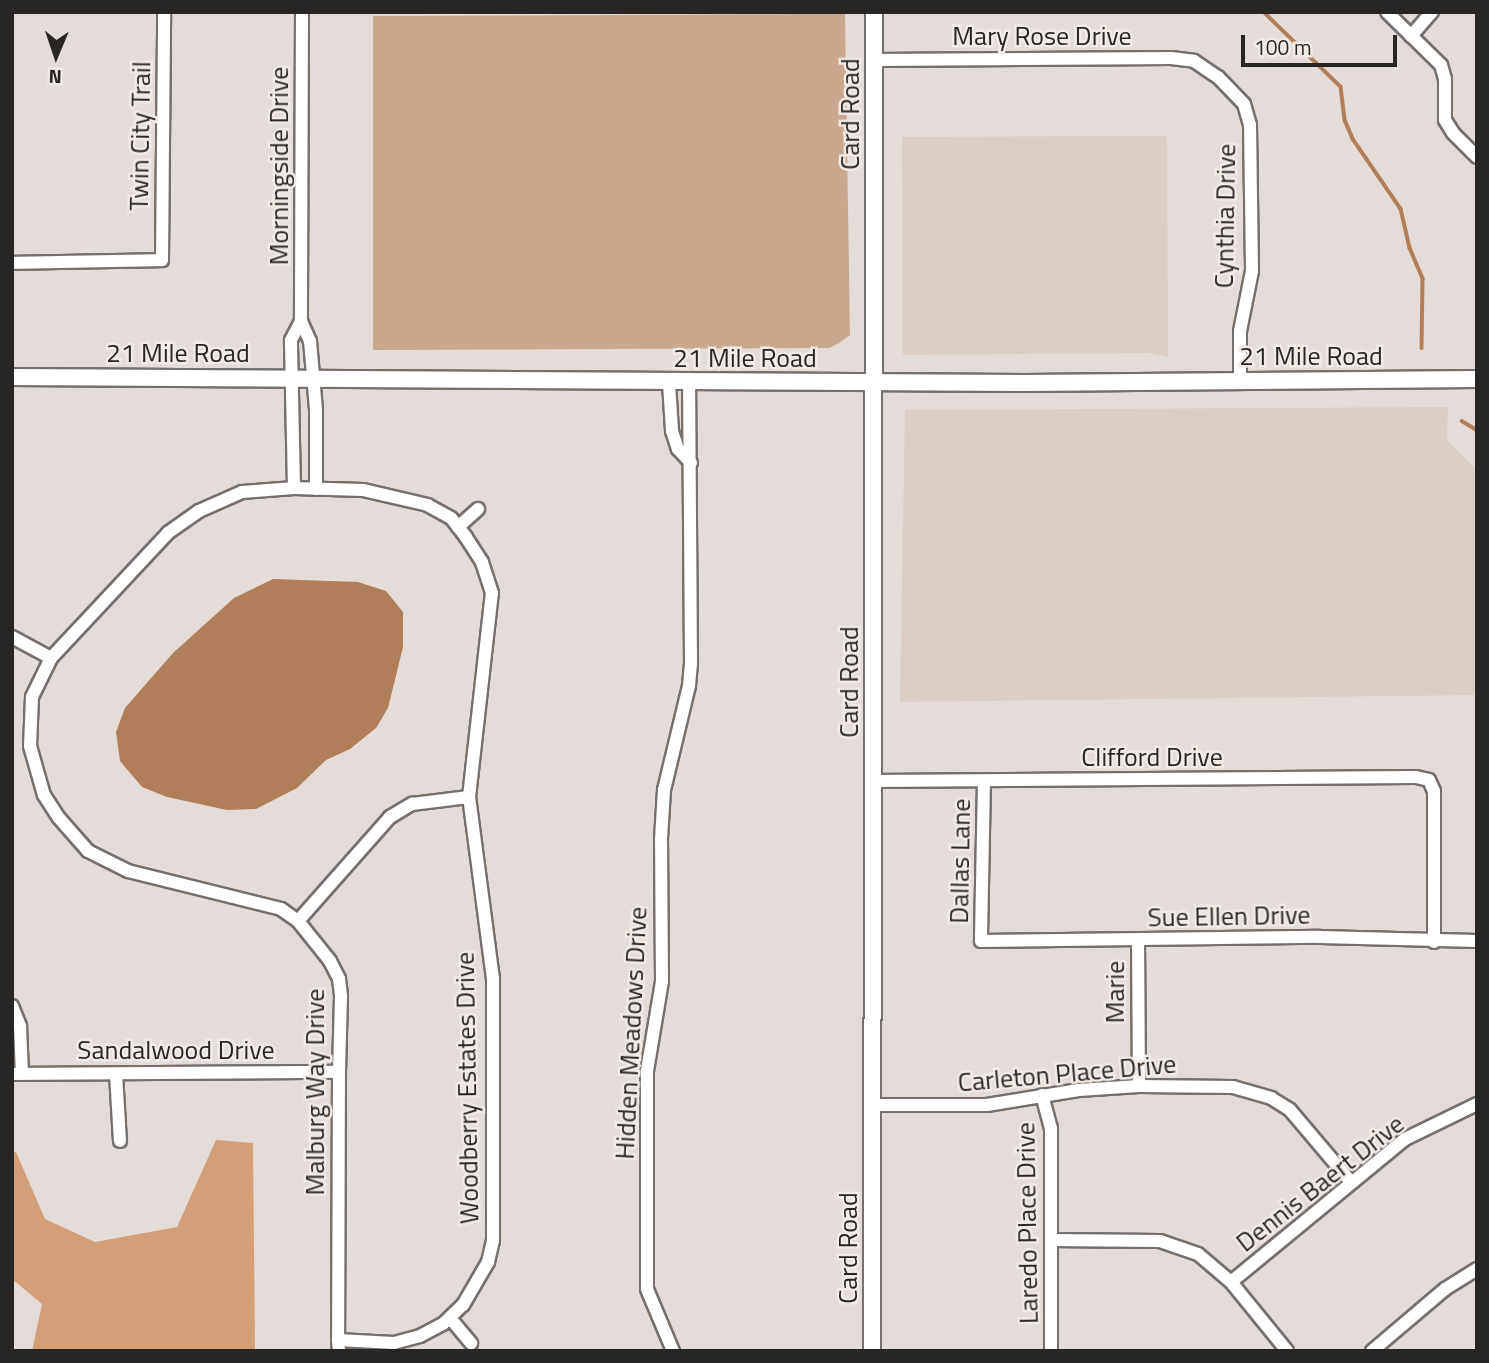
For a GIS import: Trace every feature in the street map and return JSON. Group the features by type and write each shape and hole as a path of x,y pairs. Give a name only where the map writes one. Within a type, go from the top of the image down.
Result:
{"street":[{"name":"Twin City Trail","path":"12,263 162,260 164,12"},
{"name":"Morningside Drive","path":"294,488 291,340 301,321 302,12"},
{"name":"Card Road","path":"872,1351 874,12"},
{"path":"1387,12 1441,65 1446,79 1446,120 1452,133 1477,157"},
{"path":"1411,36 1432,12"},
{"name":"Mary Rose Drive","path":"874,60 1171,58 1188,59 1208,69"},
{"name":"Cynthia Drive","path":"1208,69 1240,99 1250,119 1252,271 1240,331 1240,381"},
{"name":"Morningside Drive","path":"301,321 309,335 313,378 316,489"},
{"name":"21 Mile Road","path":"12,377 669,383 1477,379"},
{"path":"669,383 672,431 678,449 691,463"},
{"name":"Hidden Meadows Drive","path":"673,1351 648,1289 647,1071 662,981 661,839 664,790 689,686 691,663 689,383"},
{"name":"Woodberry Estates Drive","path":"294,488 363,490 428,505 451,518 458,527 482,562 492,593 469,797 493,979 493,1241 488,1262 478,1284 450,1318 420,1336 394,1343 338,1346"},
{"name":"Malburg Way Drive","path":"294,488 242,492 199,511 168,533 51,658 32,697 30,746 44,795 58,818 88,851 128,871 281,909 298,921 319,943 339,979 338,1346"},
{"path":"458,527 478,509"},
{"path":"12,637 51,658"},
{"name":"Clifford Drive","path":"874,781 1402,777 1429,780 1434,791 1434,942"},
{"name":"Dallas Lane","path":"981,941 984,781"},
{"path":"298,921 390,817 412,804 469,797"},
{"name":"Sue Ellen Drive","path":"981,941 1320,937 1477,941"},
{"name":"Marie","path":"1138,940 1139,1086"},
{"path":"12,1006 20,1026 17,1074"},
{"name":"Sandalwood Drive","path":"17,1074 340,1072"},
{"path":"116,1074 120,1141"},
{"name":"Carleton Place Drive","path":"873,1105 987,1105 1042,1095 1139,1086 1215,1085 1253,1091 1271,1098 1302,1121 1351,1182"},
{"name":"Laredo Place Drive","path":"1042,1095 1051,1128 1051,1351"},
{"name":"Dennis Baert Drive","path":"1231,1282 1405,1139 1477,1104"},
{"path":"1051,1240 1174,1244 1198,1254 1231,1282 1287,1351"},
{"path":"1376,1350 1445,1289 1477,1269"},
{"path":"450,1318 471,1343"}],"shaded area":[{"path":"845,14 850,335 839,343 829,348 373,350 373,16"},
{"path":"1167,136 1168,357 1151,353 903,355 902,137"},
{"path":"1448,407 1447,440 1477,470 1476,695 900,702 905,410"},
{"path":"273,579 358,582 386,591 403,612 403,647 388,708 376,728 350,749 326,760 297,788 256,809 227,810 167,797 142,787 120,761 116,732 125,708 173,653 234,598"},
{"path":"216,1140 253,1143 255,1351 32,1351 42,1304 12,1279 12,1153 16,1152 45,1219 95,1242 177,1227"}],"waterway":[{"path":"1264,12 1341,87 1345,120 1353,139 1401,209 1410,248 1423,278 1422,348"},
{"path":"1462,421 1477,430"}]}
